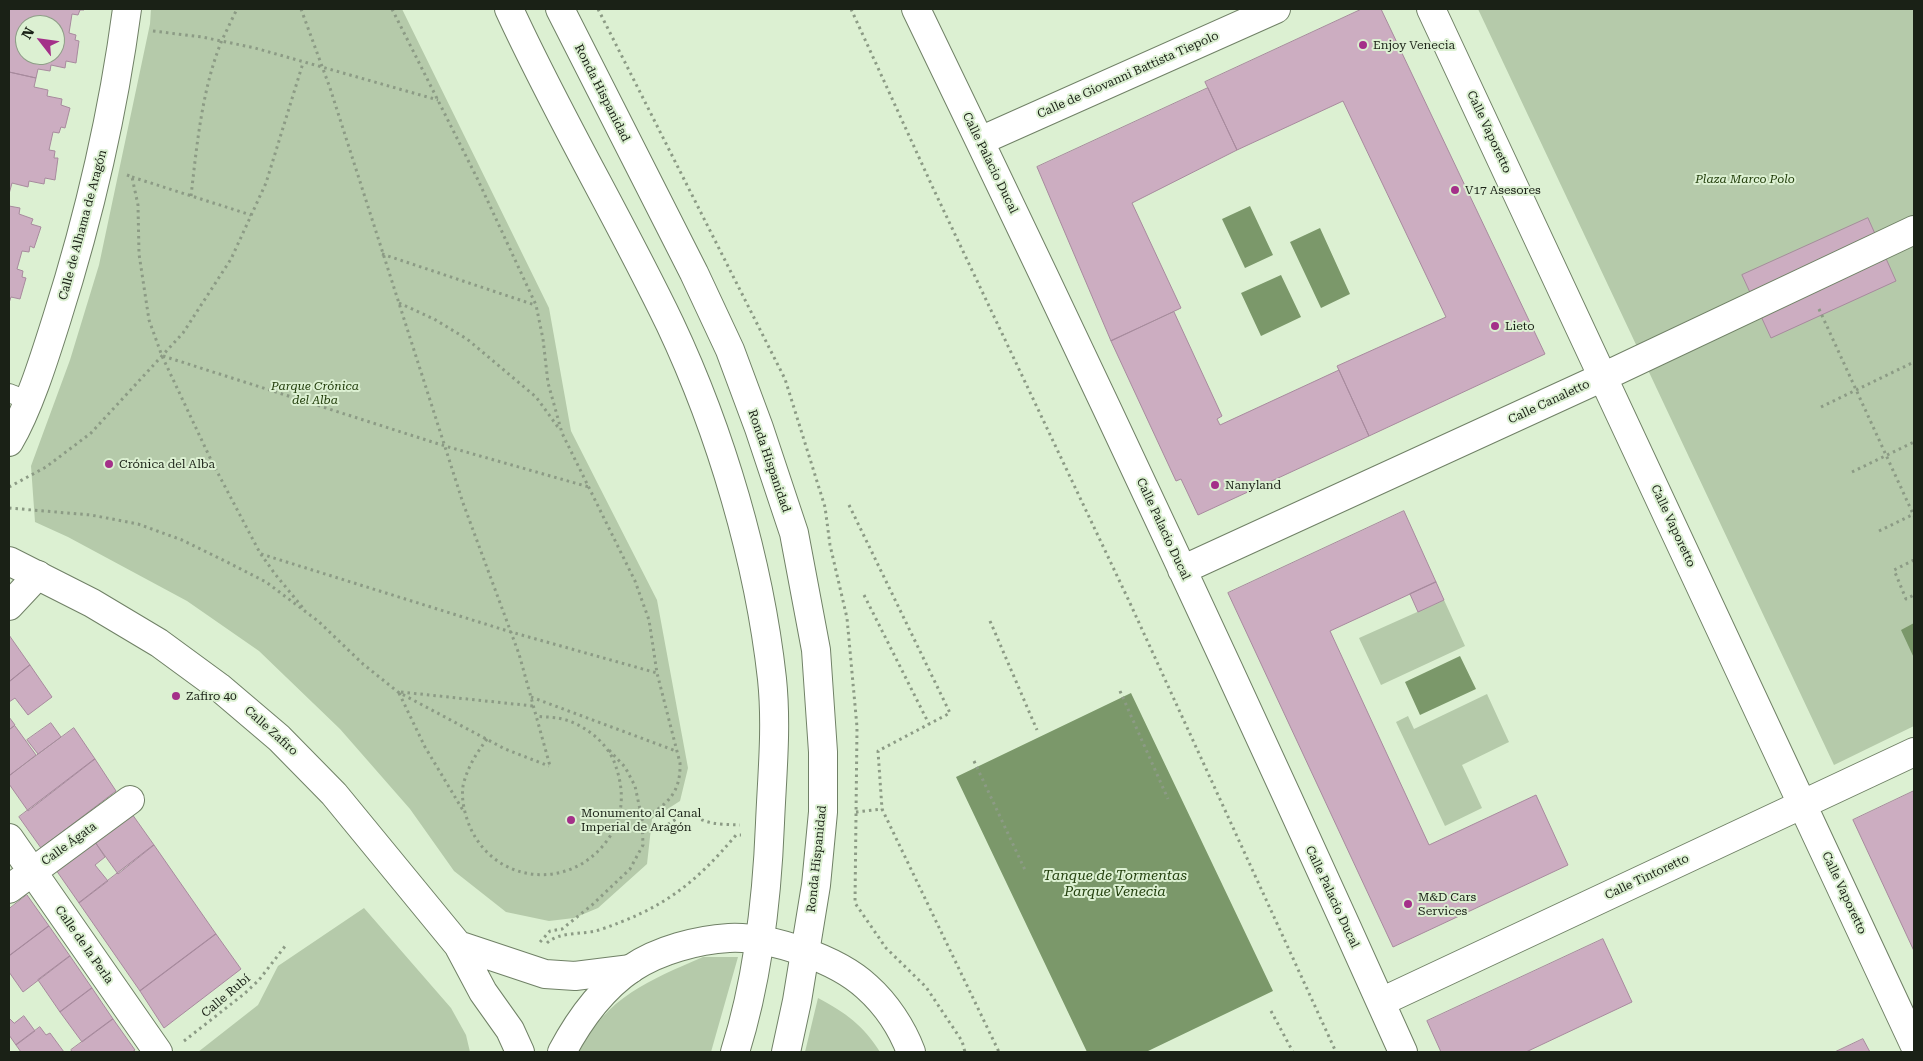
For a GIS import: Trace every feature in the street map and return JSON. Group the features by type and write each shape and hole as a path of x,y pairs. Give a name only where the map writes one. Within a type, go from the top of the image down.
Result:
{"main road":[{"path":"509,9 531,57 670,325 707,413 737,505 757,586 772,680 774,755 767,877 760,940 748,1003 735,1052"},
{"name":"Ronda Hispanidad","path":"560,9 694,274 730,350 759,428 794,533 816,650 823,752 823,812 816,885 786,1052"},
{"name":"Calle Palacio Ducal","path":"916,9 1182,570 1403,1052"},
{"name":"Calle de Giovanni Battista Tiepolo","path":"980,141 1276,9"},
{"name":"Calle Vaporetto","path":"1431,9 1914,1044"},
{"name":"Calle de Alhama de Aragón","path":"10,444 18,397 48,347 72,272 100,167 118,80 126,19"},
{"name":"Calle Canaletto","path":"1182,570 1603,377 1914,230"},
{"name":"Calle Zafiro","path":"9,561 92,603 143,632 187,662 249,711 279,738 322,781 458,945 483,992 510,1030 520,1052"},
{"path":"9,606 38,575"},
{"name":"Calle Tintoretto","path":"1381,1002 1914,752"},
{"name":"Calle Ágata","path":"9,889 130,800"},
{"name":"Calle de la Perla","path":"9,838 168,1049"},
{"path":"562,1052 575,1028 599,996 632,969 654,957 688,945 708,940 731,938 760,940 805,952 831,962 866,986 887,1008 911,1052"},
{"path":"458,945 546,974 575,976 632,969"}],"path":[{"path":"191,196 198,136 211,77 222,41 237,9"},
{"path":"9,508 81,514 138,524 182,540 266,582 318,620 363,664 398,692 505,749 550,766 511,632 463,503 322,67 301,9"},
{"path":"392,9 477,178 536,305 543,339 548,383 562,433"},
{"path":"851,9 932,188 1129,601 1336,1052"},
{"path":"126,19 255,48 438,100"},
{"path":"9,487 46,467 92,433 183,332 231,259 266,182 303,63"},
{"path":"100,167 251,215"},
{"path":"132,176 138,205 139,254 149,320 162,356 212,462 260,553 307,612"},
{"path":"382,254 536,305"},
{"path":"1806,281 1914,515 1879,531"},
{"path":"398,302 434,319 467,339 536,397 562,433 635,581 649,620 657,673 677,751 680,773 676,790 669,800 658,810 642,818"},
{"path":"162,356 445,446 590,487"},
{"path":"1821,407 1914,362"},
{"path":"1852,472 1914,442"},
{"path":"849,505 950,712 878,751 882,808 999,1052"},
{"path":"260,553 511,632 657,673"},
{"path":"1914,560 1894,570 1906,599 1914,595"},
{"path":"864,595 929,724"},
{"path":"990,621 1037,730"},
{"path":"1120,691 1168,799"},
{"path":"398,692 533,706"},
{"path":"398,692 425,747 465,814 476,839 494,859 518,872 545,876 572,870 596,856 613,834 622,808 622,784 614,761 601,741"},
{"path":"531,697 677,751"},
{"path":"536,716 560,718 582,726 601,741 625,767 635,786 643,832 643,845 630,869 573,922 562,929 550,931 540,942"},
{"path":"465,814 463,788 471,762 487,739"},
{"path":"974,761 1025,870"},
{"path":"850,813 882,808"},
{"path":"643,832 667,825 687,812 703,821 714,824 743,825"},
{"path":"532,970 547,943 553,938 594,931 625,921 647,911 676,894 702,873 736,835 743,835"},
{"path":"856,846 855,903 886,948 926,987 962,1041 965,1052"},
{"name":"Calle Rubí","path":"168,1049 244,994 260,980 286,945"},
{"path":"1271,1011 1293,1052"}],"green space":[{"name":"Parque Crónica del Alba","path":"151,9 402,9 549,308 571,431 657,600 688,768 680,801 652,819 647,864 598,908 574,918 549,921 506,912 454,871 410,809 340,729 259,651 187,601 68,537 35,522 31,466 70,360 99,265 150,24"},
{"name":"Plaza Marco Polo","path":"1478,9 1914,9 1914,726 1834,765"},
{"path":"1444,600 1465,646 1381,685 1359,638"},
{"path":"1487,694 1509,742 1462,765 1482,808 1445,826 1396,722 1408,716 1414,729"},
{"path":"364,908 451,1008 466,1035 470,1052 198,1052 258,1005 278,966"},
{"path":"703,957 738,957 711,1052 579,1052 602,1017 631,992"},
{"path":"818,998 837,1009 860,1027 880,1052 805,1052"}],"water":[{"path":"1250,206 1273,255 1245,268 1222,219"},
{"path":"1320,228 1350,294 1321,308 1290,242"},
{"path":"1281,275 1301,317 1261,336 1241,293"},
{"path":"1914,623 1914,658 1901,630"},
{"path":"1460,656 1476,689 1420,715 1405,682"},
{"name":"Tanque de Tormentas Parque Venecia","path":"1131,693 1273,991 1146,1052 1087,1052 956,777"}],"building":[{"path":"9,9 84,9 80,10 78,15 72,14 69,33 76,35 75,40 79,41 76,63 66,61 65,68 51,65 50,71 38,69 36,78 9,72"},
{"path":"1362,9 1381,9 1545,354 1369,436 1337,366 1446,317 1343,101 1237,150 1205,82"},
{"path":"9,72 36,78 34,87 48,90 47,96 62,99 61,105 70,108 65,128 61,127 59,133 53,132 49,150 55,151 54,158 58,158 55,180 45,178 44,184 29,181 28,187 12,183 9,194"},
{"path":"1208,88 1237,150 1132,203 1181,308 1111,341 1037,167"},
{"path":"9,206 20,208 19,214 33,219 31,224 41,227 34,248 30,246 29,252 22,251 17,269 23,271 22,277 26,278 20,299 11,297 9,303"},
{"path":"1868,218 1896,281 1771,338 1742,275"},
{"path":"1174,312 1222,416 1217,419 1220,425 1339,370 1369,436 1198,515 1181,479 1176,481 1111,341"},
{"path":"1404,511 1436,582 1330,631 1429,845 1536,795 1568,865 1393,947 1228,593"},
{"path":"1436,582 1444,600 1418,612 1410,594"},
{"path":"9,635 30,665 9,682"},
{"path":"30,665 52,697 28,715 15,698 9,702 9,682"},
{"path":"9,717 15,725 9,730"},
{"path":"51,723 61,737 38,754 27,740"},
{"path":"15,726 36,755 9,776 9,730"},
{"path":"74,728 95,759 28,811 9,784 9,776"},
{"path":"95,759 116,791 41,848 19,817"},
{"path":"1914,791 1914,951 1853,820"},
{"path":"132,814 154,845 118,874 95,842"},
{"path":"95,842 105,857 95,865 108,881 79,903 56,870"},
{"path":"154,845 216,934 140,991 79,903"},
{"path":"27,895 49,926 9,956 9,909"},
{"path":"49,926 70,956 23,992 9,972 9,956"},
{"path":"216,934 241,969 164,1028 140,991"},
{"path":"1603,939 1632,1002 1526,1052 1441,1052 1427,1021"},
{"path":"70,956 92,988 60,1012 38,980"},
{"path":"92,988 113,1019 82,1042 60,1012"},
{"path":"24,1016 35,1031 16,1045 9,1035 9,1018 14,1023"},
{"path":"113,1019 135,1050 132,1052 72,1052 71,1050"},
{"path":"40,1027 46,1035 50,1033 64,1052 21,1052 16,1045"},
{"path":"1863,1039 1870,1052 1835,1052"}],"place":[{"name":"Enjoy Venecia","path":"1363,45"},
{"name":"V17 Asesores","path":"1455,190"},
{"name":"Lieto","path":"1495,326"},
{"name":"Crónica del Alba","path":"109,464"},
{"name":"Nanyland","path":"1215,485"},
{"name":"Zafiro 40","path":"176,696"},
{"name":"Monumento al Canal Imperial de Aragón","path":"571,820"},
{"name":"M&D Cars Services","path":"1408,904"}]}
